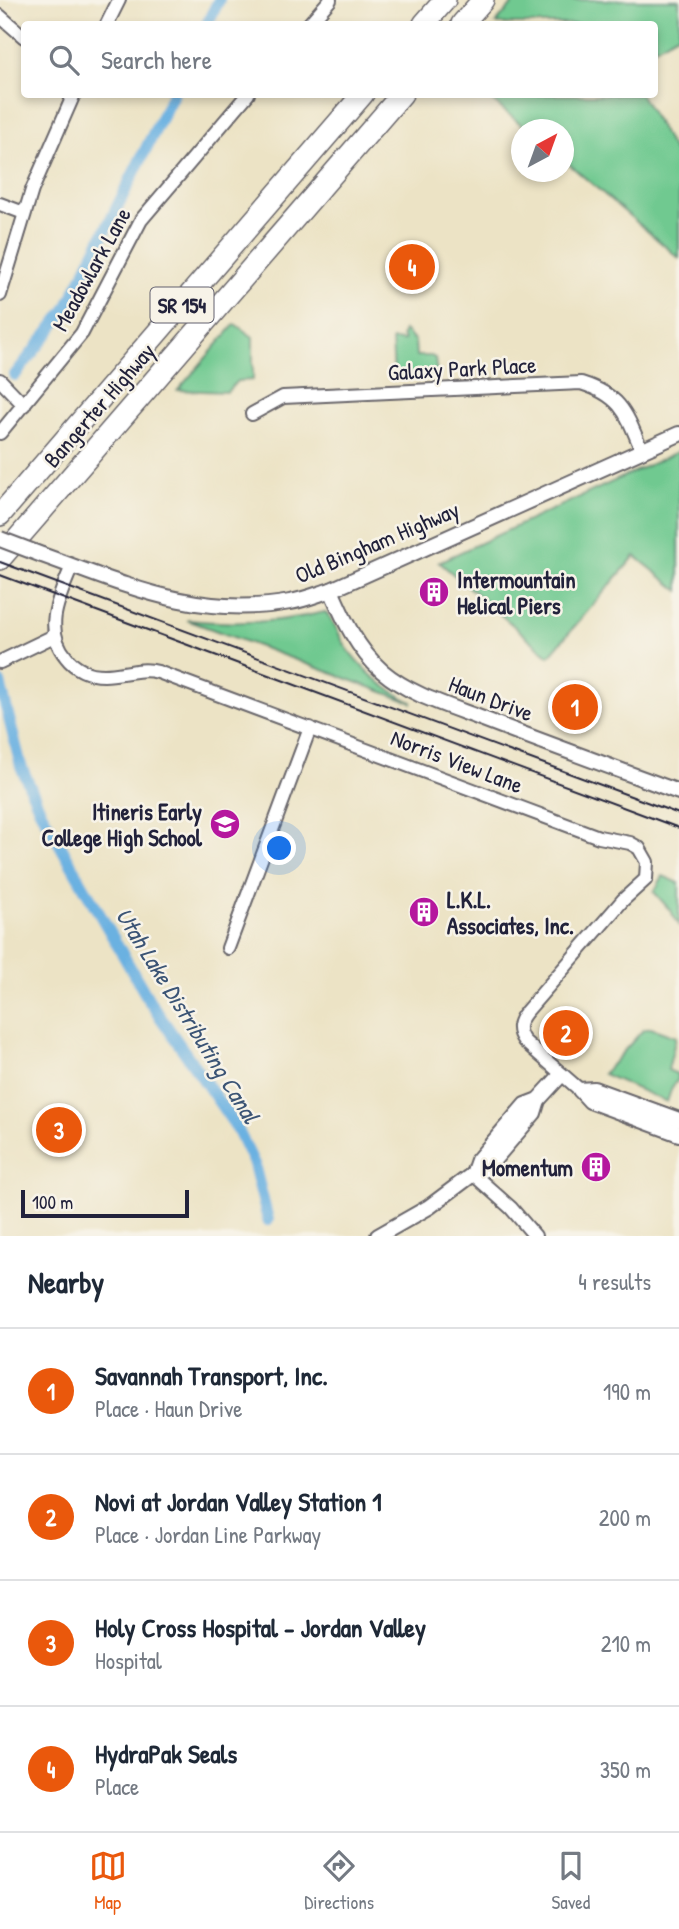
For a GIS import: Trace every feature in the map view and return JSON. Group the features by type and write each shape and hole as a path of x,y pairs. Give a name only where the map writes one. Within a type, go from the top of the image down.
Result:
{"highway":[{"path":"427,21 445,0"},
{"path":"465,21 483,0"},
{"name":"Bangerter Highway","path":"0,515 360,98"},
{"name":"Bangerter Highway","path":"0,559 399,98"}],"street":[{"path":"109,21 120,0"},
{"path":"312,21 330,0"},
{"path":"0,16 21,34"},
{"path":"0,295 32,190 72,98"},
{"name":"Meadowlark Lane","path":"0,433 82,333 141,220 245,98"},
{"path":"0,204 24,213"},
{"path":"0,380 24,405"},
{"name":"Galaxy Park Place","path":"252,414 283,397 581,383 615,398 625,411 642,451"},
{"name":"Old Bingham Highway","path":"0,539 142,592 199,605 252,607 291,602 331,590 679,434"},
{"path":"0,662 54,636 54,614 72,566"},
{"name":"Haun Drive","path":"331,590 352,634 365,653 384,672 408,688 502,727 679,792"},
{"name":"Norris View Lane","path":"54,636 58,647 69,661 86,672 102,675 141,669 153,671 599,837 630,843 642,851 648,866 644,883 623,900 544,990 523,1015 518,1028 523,1041 561,1075"},
{"path":"228,948 310,728"},
{"path":"378,1236 438,1201 473,1174 478,1160 524,1105 538,1100 561,1075 590,1101 679,1134"},
{"path":"580,1090 594,1088 679,1120"},
{"path":"473,1174 511,1208 535,1236"}],"green space":[{"path":"516,0 679,0 679,34 658,46 658,21 498,21"},
{"path":"489,98 643,98 679,160 679,258 574,169 574,119 515,119"},
{"path":"235,324 253,337 253,380 237,381 227,392 178,390"},
{"path":"404,331 415,341 416,356 435,358 437,374 394,376 392,340 404,341"},
{"path":"679,451 679,591 635,556 549,656 439,562"},
{"path":"325,612 345,645 367,671 393,692 413,703 187,620 256,622"},
{"path":"663,876 679,883 679,925 654,892"},
{"path":"651,1028 676,1037 668,1070 677,1074 678,1080 672,1087 667,1102 603,1074 643,1030"}],"waterway":[{"name":"Utah Lake Distributing Canal","path":"208,21 219,0"},
{"name":"Utah Lake Distributing Canal","path":"15,375 66,310 171,98"},
{"name":"Utah Lake Distributing Canal","path":"0,683 21,766 40,810 150,1002 237,1128 254,1164 268,1220"}],"tram line":[{"path":"0,562 679,814"},
{"path":"0,575 679,828"}],"place":[{"name":"HydraPak Seals","path":"412,267"},
{"name":"Intermountain Helical Piers","path":"434,592"},
{"name":"Savannah Transport, Inc.","path":"575,707"},
{"name":"Itineris Early College High School","path":"225,824"},
{"name":"L.K.L. Associates, Inc.","path":"424,912"},
{"name":"Novi at Jordan Valley Station 1","path":"566,1033"},
{"name":"Holy Cross Hospital - Jordan Valley","path":"59,1130"},
{"name":"Momentum","path":"596,1167"}]}
